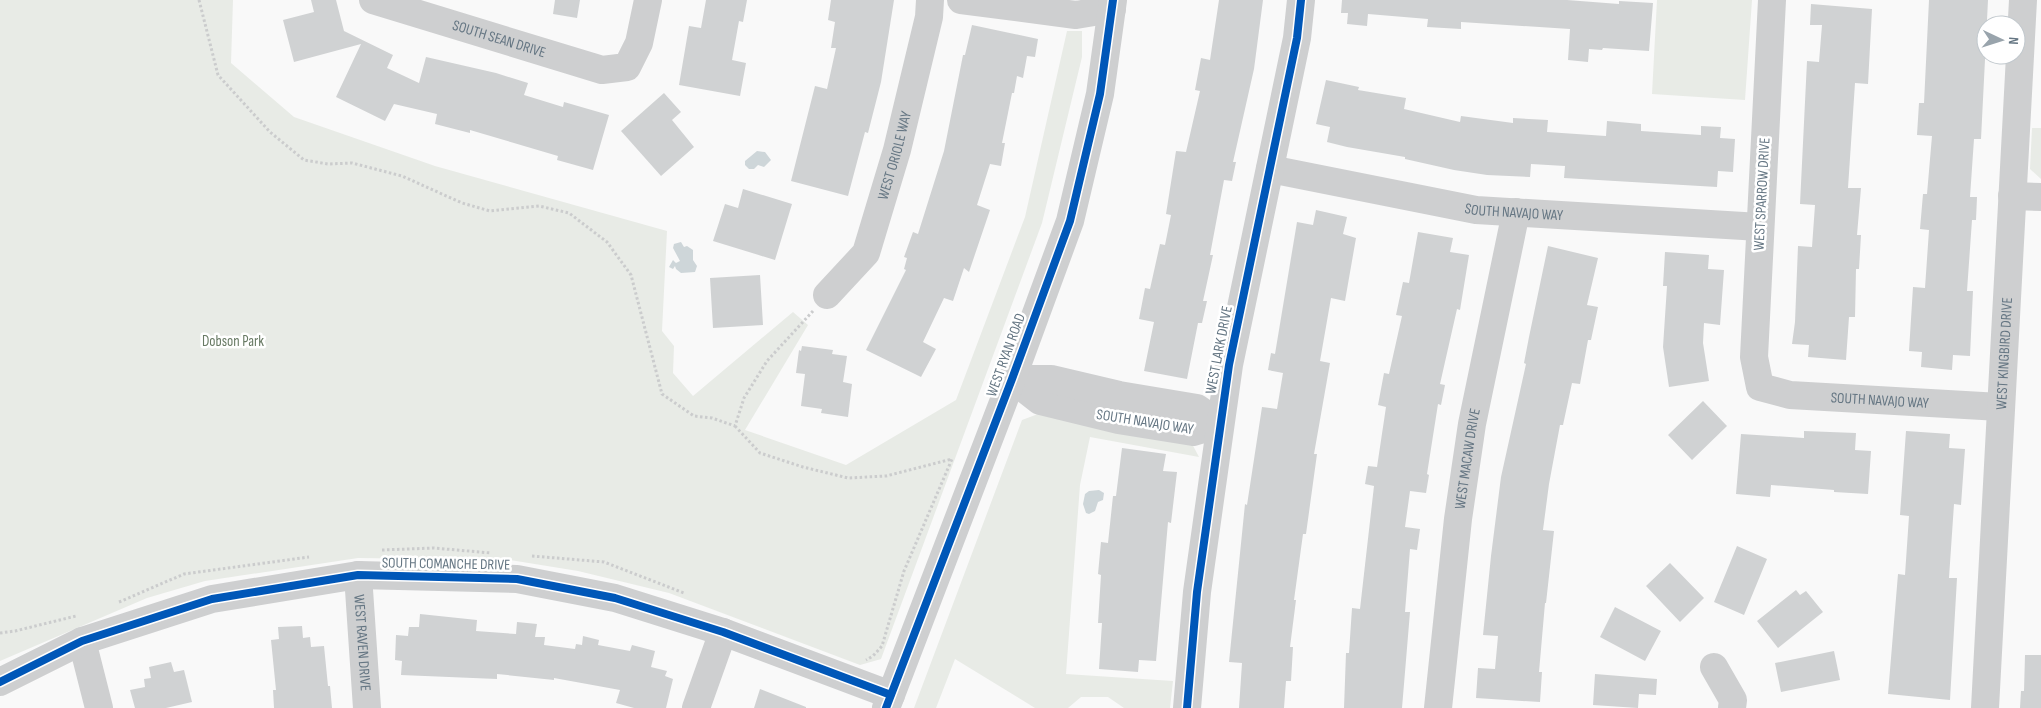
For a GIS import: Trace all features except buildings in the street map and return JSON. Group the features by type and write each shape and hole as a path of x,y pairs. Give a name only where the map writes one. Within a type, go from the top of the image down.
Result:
{"street":[{"name":"SOUTH SEAN DRIVE","path":"373,0 602,70 627,67 639,43 648,0"},
{"name":"WEST ORIOLE WAY","path":"827,295 866,253 896,150 929,16 930,0"},
{"path":"961,0 1076,15 1107,3"},
{"name":"WEST LARK DRIVE","path":"1187,708 1197,592 1229,365 1298,38 1301,0"},
{"name":"WEST SPARROW DRIVE","path":"1760,387 1754,357 1772,0"},
{"name":"WEST KINGBIRD DRIVE","path":"1985,708 2023,0"},
{"name":"WEST RYAN ROAD","path":"889,701 1070,221 1100,94 1107,3"},
{"name":"SOUTH NAVAJO WAY","path":"1270,169 1476,210 1760,227"},
{"path":"2012,196 2041,197"},
{"name":"WEST MACAW DRIVE","path":"1438,708 1458,519 1472,424 1516,212"},
{"name":"SOUTH NAVAJO WAY","path":"1012,379 1040,401 1118,420 1193,432 1220,424"},
{"name":"SOUTH NAVAJO WAY","path":"1760,387 1790,394 2000,407"},
{"name":"SOUTH COMANCHE DRIVE","path":"0,682 82,628 212,599 358,575 517,579 615,598 723,632 889,701"},
{"name":"WEST RAVEN DRIVE","path":"358,575 367,708"},
{"path":"82,628 100,708"},
{"path":"696,708 723,632"},
{"path":"1714,666 1733,700 1732,708"}],"path":[{"path":"199,0 218,75 270,132 304,160 328,164 352,163 402,176 462,202 490,211 539,206 569,213 607,242 631,275 662,394 694,416 712,418 735,426 760,453 803,467 848,478 886,476 952,459 904,570 882,646 872,656 864,660 858,660"},
{"path":"735,426 744,398 767,361 827,295"},
{"path":"377,550 434,548 494,553"},
{"path":"524,555 604,562 686,593"},
{"path":"118,603 184,574 316,556"},
{"path":"0,633 82,628"}],"green space":[{"name":"Dobson Park","path":"0,0 233,0 231,63 294,117 435,166 667,231 662,331 674,346 673,373 693,396 793,312 808,325 745,430 846,465 956,400 1025,217 1067,31 1082,31 1082,57 1042,223 881,659 860,665 669,593 578,571 510,560 358,558 205,581 147,598 0,661"},
{"path":"1657,0 1752,0 1745,100 1652,94"},
{"path":"2032,128 2041,128 2041,179 2030,169"},
{"path":"1046,411 1190,440 1199,457 1090,437 1080,485 1066,674 1173,681 1170,708 1124,708 1108,697 1081,697 1068,708 1035,708 955,659 936,708 914,708 1022,420"}],"shaded area":[{"path":"757,151 765,152 771,160 764,167 758,165 754,169 749,169 745,165 745,161"},
{"path":"681,242 684,247 687,246 693,250 693,260 697,266 695,272 681,273 675,266 673,269 669,267 673,260 676,263 680,261 673,248 674,244"},
{"path":"1099,490 1104,493 1103,500 1098,502 1095,511 1089,514 1086,513 1083,504 1085,494 1089,491"}],"cycle path":[{"path":"886,708 1012,379 1070,221 1100,94 1113,0"},
{"path":"1187,708 1197,592 1229,365 1297,38 1301,0"},
{"path":"0,682 82,641 212,599 358,575 517,579 615,598 723,632 891,695"}]}
